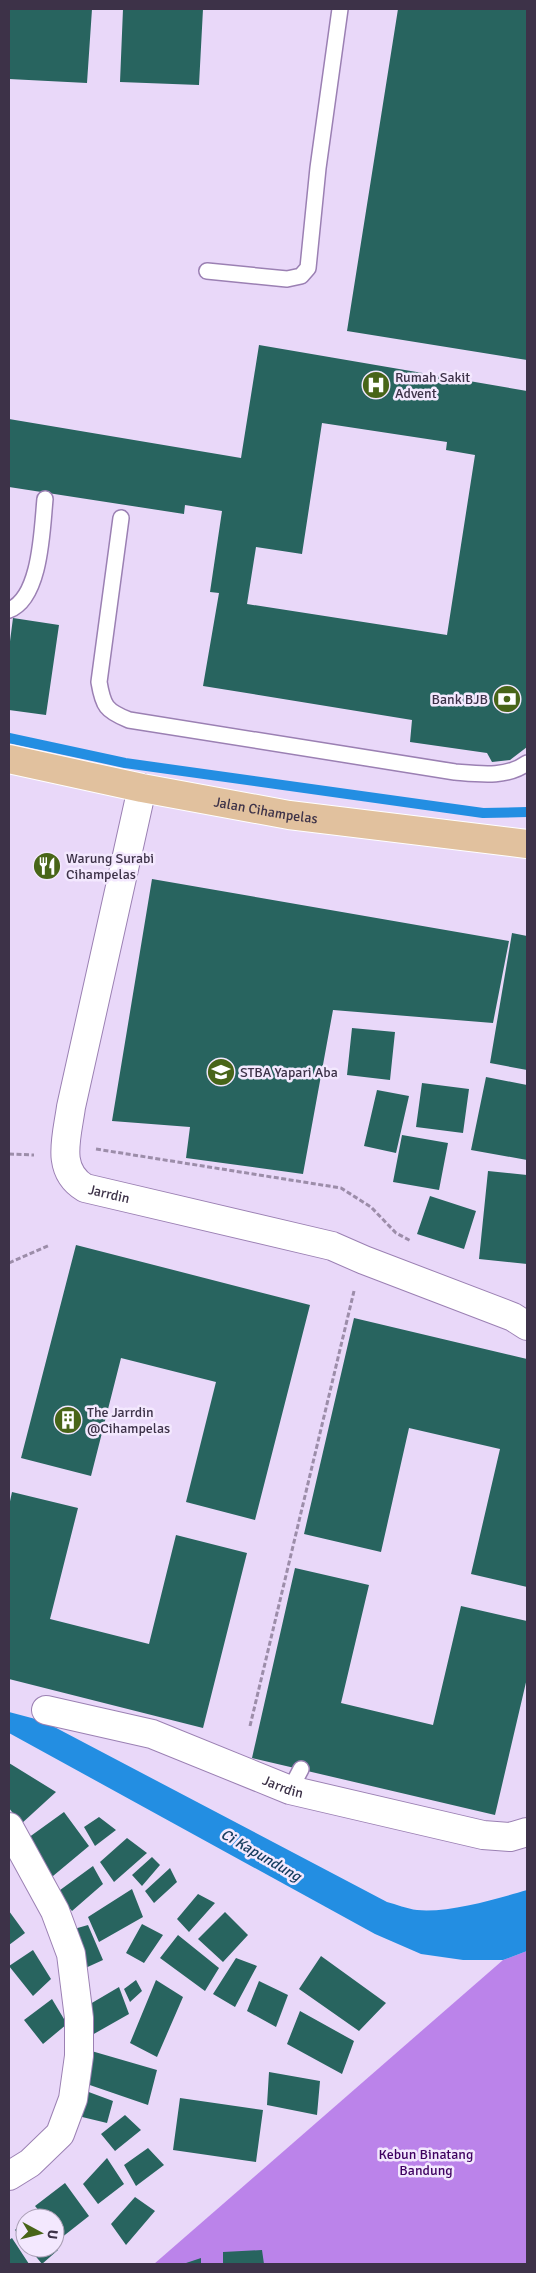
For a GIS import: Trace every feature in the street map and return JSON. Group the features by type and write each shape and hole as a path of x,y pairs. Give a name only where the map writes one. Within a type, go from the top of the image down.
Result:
{"main road":[{"name":"Jalan Cihampelas","path":"9,759 142,788 290,815 527,844"}],"street":[{"name":"Jarrdin","path":"142,788 71,1107 65,1156 67,1169 74,1182 85,1188 332,1246 513,1317 527,1326"},
{"name":"Jarrdin","path":"46,1710 152,1734 295,1780 483,1835 510,1837 527,1832"},
{"path":"9,1827 58,1919 71,1954 79,2018 79,2056 73,2100 60,2134 30,2163 9,2176"}],"lane":[{"path":"207,271 288,279 301,276 308,268 318,168 340,9"},
{"path":"9,610 23,600 29,590 37,563 45,499"},
{"path":"121,518 99,682 102,701 112,714 129,720 455,772 493,774 519,769 527,763"}],"path":[{"path":"66,1142 141,1157 341,1188 370,1207 396,1233 413,1242"},
{"path":"9,1263 50,1244"},
{"path":"250,1726 349,1305"}],"green space":[{"name":"Kebun Binatang Bandung","path":"527,1951 527,2264 154,2264 503,1960"}],"water":[{"name":"Ci Kapundung","path":"9,1712 43,1721 387,1902 417,1910 443,1909 472,1905 527,1890 527,1951 503,1960 463,1960 421,1954 375,1934 9,1733"}],"building":[{"path":"9,9 92,9 87,83 9,79"},
{"path":"123,9 203,9 199,85 120,82"},
{"path":"398,9 527,9 527,360 347,331"},
{"path":"259,345 527,391 527,747 510,760 492,762 487,753 410,742 412,720 203,686 219,593 210,592 222,511 185,505 184,514 9,487 9,419 241,458","holes":["322,423 447,442 446,450 475,455 447,635 247,604 256,547 302,554"]},
{"path":"13,618 59,625 46,715 9,710 9,649"},
{"name":"STBA Yapari Aba","path":"152,879 509,941 493,1023 333,1010 303,1174 186,1158 190,1127 112,1121"},
{"path":"512,933 527,936 527,1070 490,1063"},
{"path":"352,1028 395,1032 390,1080 347,1075"},
{"path":"486,1077 527,1085 527,1160 471,1150"},
{"path":"422,1083 469,1089 463,1133 416,1127"},
{"path":"377,1090 409,1096 396,1153 364,1146"},
{"path":"402,1135 448,1143 439,1190 393,1182"},
{"path":"488,1171 527,1175 527,1264 479,1259"},
{"path":"430,1196 476,1211 464,1249 417,1234"},
{"name":"The Jarrdin @Cihampelas","path":"76,1245 310,1305 255,1520 186,1502 216,1382 121,1358 91,1476 21,1458"},
{"path":"354,1318 527,1359 527,1587 471,1574 500,1449 409,1428 381,1552 304,1534"},
{"path":"12,1492 78,1508 50,1619 149,1644 176,1535 247,1553 203,1728 9,1679 9,1506"},
{"path":"295,1568 369,1585 341,1703 433,1725 461,1606 527,1621 527,1678 495,1815 252,1758"},
{"path":"9,1763 56,1792 21,1824 9,1808"},
{"path":"64,1812 89,1846 47,1881 21,1843"},
{"path":"99,1817 116,1830 95,1846 84,1827"},
{"path":"127,1838 147,1853 114,1882 100,1862"},
{"path":"152,1857 160,1865 142,1886 132,1875"},
{"path":"93,1866 103,1884 72,1911 56,1893"},
{"path":"170,1868 177,1882 154,1903 145,1891"},
{"path":"132,1889 143,1917 99,1942 88,1917"},
{"path":"198,1894 215,1903 189,1932 177,1919"},
{"path":"9,1911 25,1933 9,1945"},
{"path":"225,1912 248,1935 223,1962 198,1939"},
{"path":"142,1924 163,1935 144,1963 126,1953"},
{"path":"88,1925 103,1960 81,1970 67,1931"},
{"path":"178,1935 219,1968 205,1991 160,1958"},
{"path":"33,1950 51,1979 33,1996 9,1966"},
{"path":"321,1956 386,2003 359,2031 299,1989"},
{"path":"236,1958 257,1966 235,2007 213,1994"},
{"path":"136,1980 142,1991 130,2002 124,1989"},
{"path":"156,1980 183,1997 157,2057 130,2043"},
{"path":"259,1981 288,1995 276,2027 247,2011"},
{"path":"119,1987 129,2014 92,2035 85,2007"},
{"path":"52,1999 67,2024 43,2044 24,2020"},
{"path":"300,2011 354,2041 342,2074 287,2044"},
{"path":"88,2050 157,2070 148,2105 81,2082"},
{"path":"269,2072 320,2081 317,2115 267,2105"},
{"path":"86,2091 113,2101 107,2123 78,2116"},
{"path":"180,2098 263,2110 256,2162 173,2150"},
{"path":"125,2115 141,2130 115,2151 101,2134"},
{"path":"148,2148 164,2165 136,2186 124,2165"},
{"path":"107,2158 124,2184 98,2204 83,2184"},
{"path":"65,2183 89,2216 65,2235 65,2208 37,2208 35,2206"},
{"path":"135,2197 155,2211 126,2245 111,2224"},
{"path":"12,2238 15,2243 15,2258 25,2258 29,2264 9,2264 9,2240"},
{"path":"262,2250 264,2264 223,2264 223,2252"},
{"path":"37,2258 49,2258 42,2264"},
{"path":"201,2258 201,2264 183,2264"}],"waterway":[{"path":"9,738 125,763 483,813 527,812"}],"place":[{"name":"Rumah Sakit Advent","path":"376,385"},
{"name":"Bank BJB","path":"507,699"},
{"name":"Warung Surabi Cihampelas","path":"47,866"},
{"name":"STBA Yapari Aba","path":"221,1072"},
{"name":"The Jarrdin @Cihampelas","path":"68,1420"}]}
